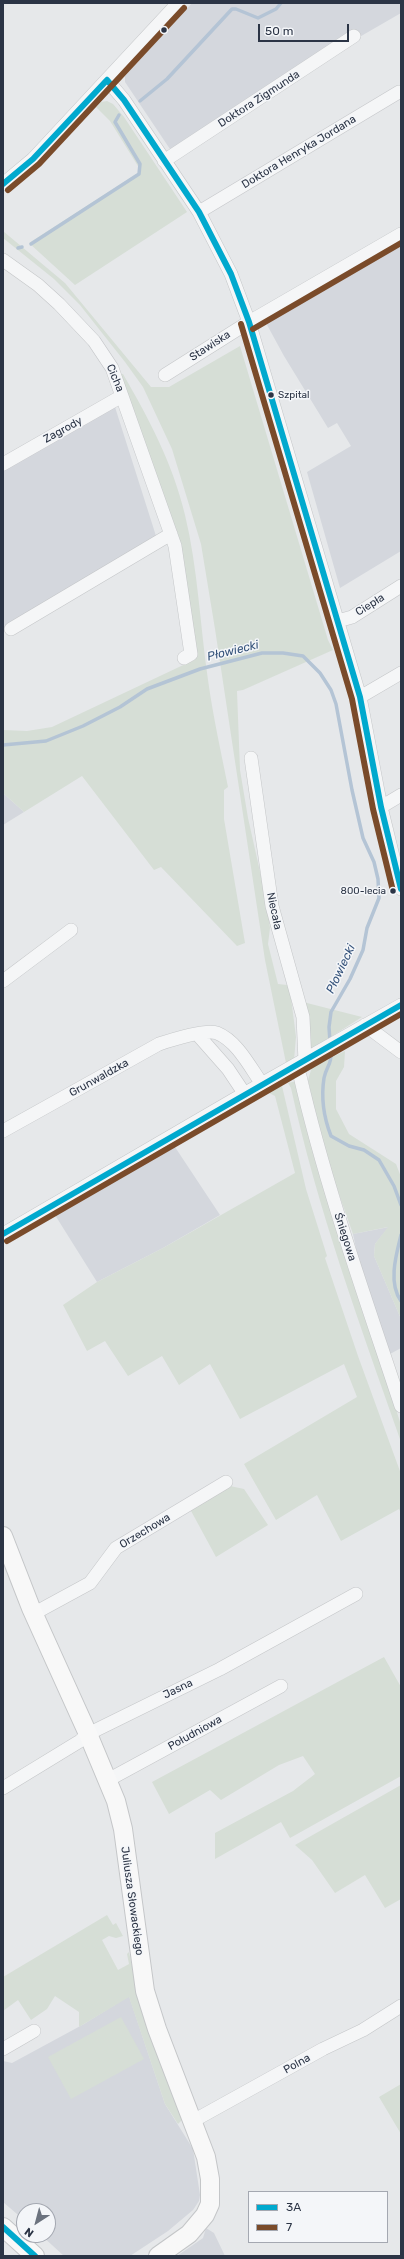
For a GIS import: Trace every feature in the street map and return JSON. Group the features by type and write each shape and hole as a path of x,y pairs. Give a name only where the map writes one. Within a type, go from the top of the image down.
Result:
{"street":[{"path":"3,184 33,159 178,3"},
{"name":"Doktora Zigmunda","path":"164,161 354,36"},
{"path":"107,80 124,100 199,212 231,274 249,322 360,697 381,807 401,889"},
{"name":"Doktora Henryka Jordana","path":"199,212 399,92"},
{"name":"Stawiska","path":"165,375 249,322 401,234"},
{"name":"Cicha","path":"3,260 38,285 77,322 112,368 175,546 191,654 184,658"},
{"name":"Zagrody","path":"3,464 122,396"},
{"path":"12,629 171,534"},
{"name":"Ciepła","path":"338,622 352,617 401,586"},
{"path":"360,697 401,673"},
{"name":"Niecała","path":"251,758 272,906 303,1017 305,1061"},
{"path":"381,807 401,795"},
{"path":"3,981 71,930"},
{"path":"3,1234 401,1005"},
{"path":"365,1025 401,1052"},
{"name":"Grunwaldzka","path":"3,1131 159,1044 184,1035 198,1035 216,1032 230,1042 262,1084"},
{"path":"198,1035 228,1069 244,1094"},
{"name":"Śniegowa","path":"305,1061 300,1076 321,1158 401,1406"},
{"name":"Orzechowa","path":"33,1614 90,1583 116,1548 226,1482"},
{"name":"Juliusza Słowackiego","path":"3,1536 33,1614 108,1780 123,1829 145,1990 206,2157 210,2179 210,2204 205,2215 193,2230 158,2256"},
{"name":"Jasna","path":"3,1788 80,1741 88,1734 220,1668 356,1594"},
{"name":"Południowa","path":"108,1780 281,1686"},
{"name":"Polna","path":"193,2121 323,2049 363,2030 401,2006"},
{"path":"3,2049 34,2031"},
{"path":"3,2227 36,2256"}],"shaded area":[{"path":"192,3 401,3 401,13 356,39 176,158 125,82 125,76"},
{"path":"107,101 113,104 124,117 187,212 75,285 29,243 141,171 110,121 96,107 101,102"},
{"path":"3,231 65,283 151,387 169,387 240,346 328,640 333,650 243,690 237,691 240,770 248,818 267,903 270,928 268,944 278,984 287,985 290,990 296,1037 294,1060 286,1063 265,960 201,544 172,449 143,387 125,362 80,305 54,279 3,238"},
{"path":"401,244 401,551 340,588 307,472 351,446 337,423 328,428 284,356 266,323"},
{"path":"121,374 123,374 142,408 159,442 174,478 185,515 196,576 210,693 228,787 224,790 224,819 245,943 237,946 161,867 154,870 82,776 24,812 3,793 3,730 27,731 52,727 196,659 183,564"},
{"path":"115,407 156,536 25,615 3,632 3,460"},
{"path":"3,793 24,812 3,825"},
{"path":"303,1002 362,1017 307,1052"},
{"path":"345,1051 344,1067 336,1081 336,1109 349,1134 396,1164 401,1177 401,1319 374,1256 375,1244 388,1227 353,1234 323,1149 308,1080 312,1067"},
{"path":"296,1081 307,1131 401,1425 401,1442 326,1222 313,1177 291,1088 288,1083"},
{"path":"282,1086 306,1189 327,1256 325,1258 358,1356 401,1474 401,1513 399,1509 341,1541 317,1495 276,1520 244,1464 357,1397 344,1364 240,1419 210,1364 179,1385 162,1356 128,1376 105,1341 87,1351 63,1305 97,1282 163,1248 295,1173 275,1096 267,1092"},
{"path":"175,1147 220,1215 163,1248 97,1282 55,1215"},
{"path":"389,1227 375,1244 374,1256 401,1319 401,1348 390,1354 359,1263 353,1234"},
{"path":"230,1486 244,1489 268,1525 216,1557 190,1509"},
{"path":"384,1657 401,1687 401,1776 290,1838 281,1822 215,1859 215,1833 293,1791 315,1774 303,1756 279,1765 221,1800 210,1790 169,1814 152,1782"},
{"path":"401,1785 401,1899 385,1908 365,1875 335,1893 312,1860 295,1845"},
{"path":"107,1915 113,1925 116,1923 123,1936 116,1938 109,1936 102,1940 118,1970 129,1964 127,1954 129,1952 139,1995 158,2058 182,2120 178,2124 165,2104 129,1997 79,2027 79,2012 55,1996 47,2009 31,2020 18,2000 3,2011 3,1977"},
{"path":"129,1996 165,2104 193,2149 200,2195 199,2201 193,2210 168,2231 130,2256 64,2256 50,2243 56,2243 56,2203 16,2203 16,2213 3,2202 3,2061 12,2063 84,2024"},
{"path":"121,2017 144,2059 71,2099 48,2057"},
{"path":"401,2084 401,2134 379,2097"},
{"path":"206,2228 214,2233 225,2256 177,2256 203,2238"}],"waterway":[{"path":"140,101 167,79 232,9 236,9 258,18 276,9 281,3"},
{"path":"31,244 139,174 140,164 115,122 119,115"},
{"path":"18,248 22,247"},
{"name":"Płowiecki","path":"3,745 46,741 83,726 120,707 147,689 200,669 262,653 283,653 303,656 320,673 331,690 336,704 352,790 363,838 374,862 378,879 379,898 367,928 363,950 350,979 331,1012 329,1027 330,1042"},
{"name":"Płowiecki","path":"331,1048 331,1058 325,1073 323,1093 325,1115 331,1136 349,1146 364,1150 379,1160 394,1186 401,1205"},
{"name":"Płowiecki","path":"401,1235 394,1269 395,1286 401,1301"}],"transit line":[{"name":"7","path":"8,190 39,164 184,8"},
{"name":"3A","path":"107,80 124,100 199,212 231,274 249,322 360,697 381,807 401,889"},
{"name":"3A","path":"3,184 33,159 107,80"},
{"name":"7","path":"253,329 401,243"},
{"name":"7","path":"241,324 352,699 373,809 393,891"},
{"name":"3A","path":"3,1234 401,1005"},
{"name":"7","path":"7,1241 401,1014"},
{"name":"3A","path":"3,2227 35,2256"}],"place":[{"name":"Szpital","path":"271,395"},
{"name":"800-lecia","path":"393,891"}]}
